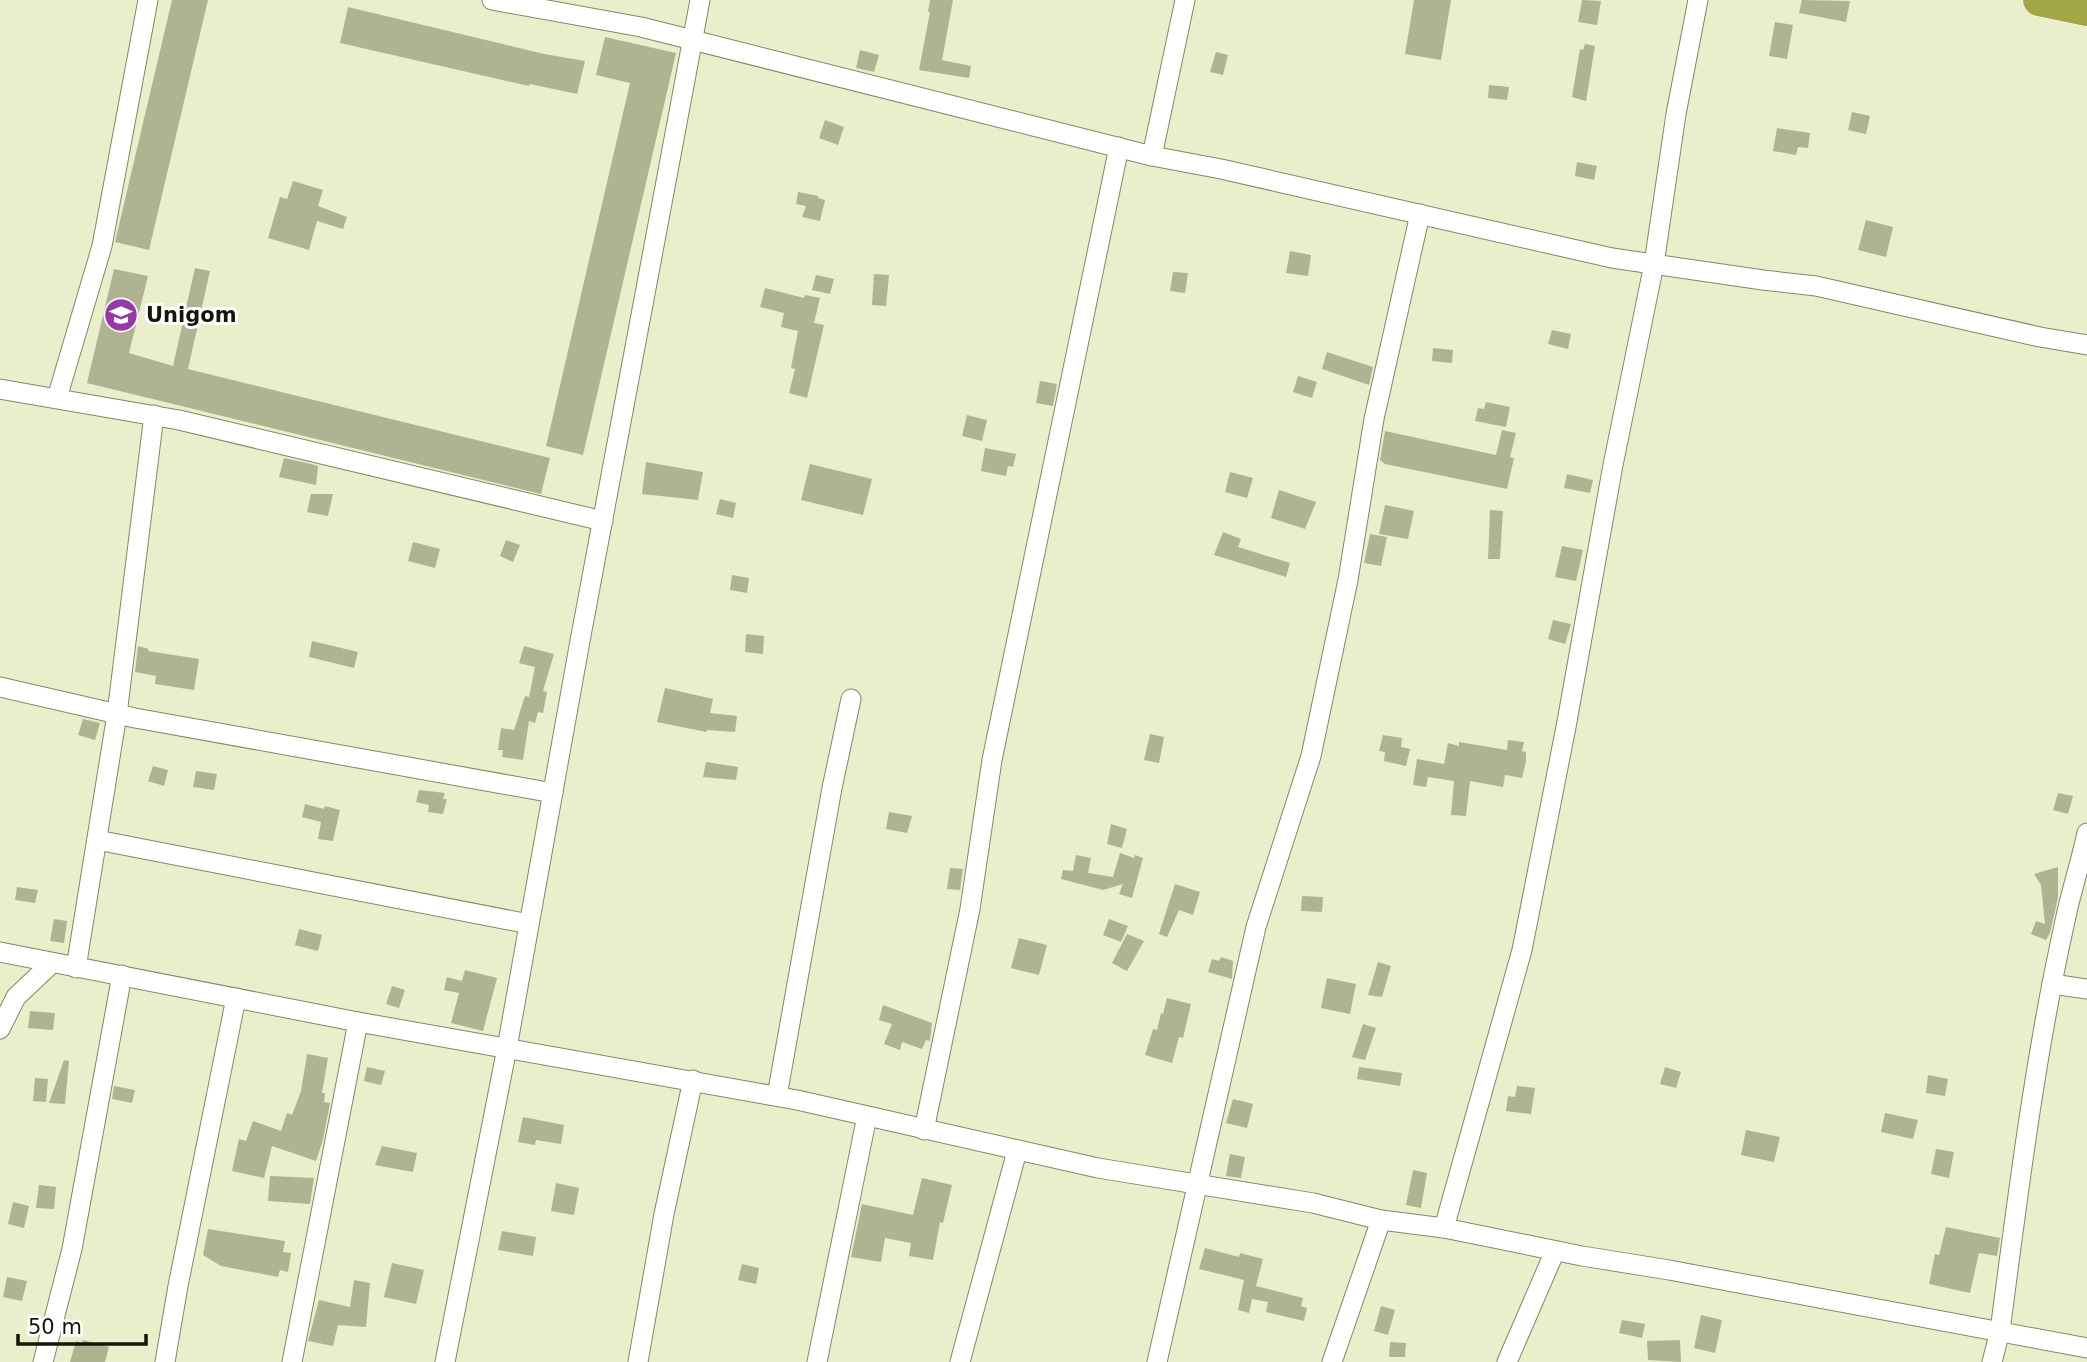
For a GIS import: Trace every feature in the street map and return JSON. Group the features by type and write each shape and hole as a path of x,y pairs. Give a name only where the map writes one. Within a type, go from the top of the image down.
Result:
{"highway":[{"path":"2039,0 2087,10"}],"street":[{"path":"57,398 102,246 148,0"},
{"path":"492,0 641,27 1152,156 1612,258 1816,286 2040,337 2087,345"},
{"path":"445,1362 507,1048 700,0"},
{"path":"1152,156 1185,0"},
{"path":"1444,1228 1522,950 1566,727 1613,465 1654,264 1676,114 1698,0"},
{"path":"924,1129 971,909 992,760 1119,147"},
{"path":"1157,1362 1256,927 1311,755 1348,580 1374,419 1420,214"},
{"path":"0,388 154,415 603,521"},
{"path":"76,968 117,714 154,415"},
{"path":"0,687 117,714 552,793"},
{"path":"777,1096 832,788 851,699"},
{"path":"1992,1362 2000,1331 2028,1127 2052,984 2065,919 2087,835"},
{"path":"97,840 529,924"},
{"path":"0,952 358,1022 777,1096 1098,1168 1313,1203 1381,1220 1444,1228 1555,1251 1670,1269 2087,1348"},
{"path":"0,1029 16,997 52,963"},
{"path":"44,1362 72,1249 122,975"},
{"path":"2052,984 2087,989"},
{"path":"165,1362 236,998"},
{"path":"292,1362 358,1022"},
{"path":"638,1362 664,1214 693,1080"},
{"path":"817,1362 867,1116"},
{"path":"960,1362 1017,1151"},
{"path":"1332,1362 1381,1220"},
{"path":"1507,1362 1555,1251"}],"building":[{"path":"172,0 208,0 149,250 115,242"},
{"path":"930,0 953,0 942,60 971,66 969,78 919,70"},
{"path":"1414,0 1451,0 1441,60 1405,54"},
{"path":"1582,0 1601,1 1597,25 1578,22"},
{"path":"1802,0 1850,1 1846,22 1799,13"},
{"path":"348,7 544,54 585,61 577,94 530,84 529,86 340,43"},
{"path":"1775,22 1793,25 1787,59 1769,56"},
{"path":"605,37 676,53 583,455 546,446 630,83 596,75"},
{"path":"1585,44 1595,46 1586,101 1572,97 1580,49 1583,50"},
{"path":"860,50 879,55 874,72 856,68"},
{"path":"1216,52 1228,55 1223,75 1210,72"},
{"path":"1489,85 1509,87 1507,100 1488,98"},
{"path":"1852,112 1870,116 1866,134 1848,130"},
{"path":"825,120 844,127 838,145 819,138"},
{"path":"1777,128 1810,133 1808,148 1798,147 1796,155 1773,151"},
{"path":"1577,162 1597,166 1594,180 1575,176"},
{"path":"293,181 323,190 318,206 347,217 343,229 317,221 309,250 268,238 280,197 287,199"},
{"path":"798,192 825,200 820,221 802,217 806,206 796,204"},
{"path":"1866,220 1893,227 1886,257 1858,250"},
{"path":"1290,251 1311,255 1308,276 1286,273"},
{"path":"195,268 210,271 188,369 550,458 541,494 87,383 114,269 148,276 129,353 173,366"},
{"path":"1173,272 1188,273 1185,293 1170,291"},
{"path":"874,274 889,275 886,306 872,305"},
{"path":"816,275 834,279 830,294 812,290"},
{"path":"765,288 804,298 805,295 820,298 814,323 824,325 807,398 789,393 795,369 791,368 798,331 781,327 784,313 760,307"},
{"path":"1552,330 1571,334 1568,349 1548,344"},
{"path":"1433,348 1453,350 1452,363 1432,361"},
{"path":"1327,352 1373,367 1369,385 1322,369"},
{"path":"1298,376 1317,382 1312,398 1293,392"},
{"path":"1040,381 1057,384 1053,406 1036,403"},
{"path":"1486,402 1510,407 1506,427 1475,421 1478,408 1484,409"},
{"path":"967,415 987,420 982,441 962,436"},
{"path":"1502,430 1516,433 1510,457 1514,458 1507,489 1385,464 1380,460 1385,431 1496,455"},
{"path":"985,448 1016,454 1013,467 1008,466 1006,476 981,471"},
{"path":"284,458 320,466 312,465 318,466 316,485 279,477"},
{"path":"646,462 703,472 698,500 642,494"},
{"path":"810,464 872,479 863,515 801,500"},
{"path":"1230,472 1253,478 1247,498 1225,492"},
{"path":"1567,474 1593,480 1590,493 1564,488"},
{"path":"1279,490 1316,502 1305,529 1271,518"},
{"path":"311,494 333,494 328,516 307,512"},
{"path":"720,499 736,503 733,518 716,514"},
{"path":"1385,505 1414,511 1408,539 1379,534"},
{"path":"1490,510 1503,511 1500,559 1488,559"},
{"path":"1223,532 1241,539 1238,547 1290,563 1286,577 1214,555"},
{"path":"1370,534 1387,537 1381,566 1364,563"},
{"path":"506,540 520,545 513,562 500,556"},
{"path":"413,542 440,549 435,568 408,561"},
{"path":"1562,546 1583,550 1576,581 1555,577"},
{"path":"732,575 749,578 747,593 730,590"},
{"path":"1553,620 1571,624 1565,644 1548,639"},
{"path":"746,634 764,636 763,654 745,652"},
{"path":"312,641 358,652 354,668 309,657"},
{"path":"138,646 149,649 148,651 199,659 194,690 155,684 156,676 135,672"},
{"path":"524,646 554,654 543,691 547,692 543,713 538,712 535,723 529,721 523,760 502,757 503,750 498,750 501,728 514,730 525,696 529,697 535,667 519,663"},
{"path":"665,688 713,699 710,713 737,716 735,732 706,732 657,722"},
{"path":"83,719 100,723 95,740 78,735"},
{"path":"1150,734 1164,737 1159,763 1144,760"},
{"path":"1383,735 1402,738 1401,747 1410,749 1406,766 1384,761 1385,752 1379,751"},
{"path":"1508,740 1524,742 1522,751 1526,752 1526,761 1522,778 1505,775 1503,787 1470,781 1466,816 1451,815 1454,781 1428,777 1426,787 1413,785 1417,759 1444,764 1448,743 1459,746 1459,742 1507,750"},
{"path":"706,762 738,767 736,780 703,777"},
{"path":"153,766 168,770 164,786 148,781"},
{"path":"196,771 217,774 214,790 193,787"},
{"path":"419,790 445,793 443,799 447,799 443,814 428,812 429,805 416,802"},
{"path":"2058,793 2073,796 2068,814 2053,810"},
{"path":"305,804 340,810 333,841 318,839 321,822 302,817"},
{"path":"889,812 912,816 907,833 886,829"},
{"path":"1111,824 1127,829 1122,848 1107,844"},
{"path":"1120,853 1143,858 1132,898 1119,894 1123,884 1103,890 1061,879 1063,870 1073,871 1076,855 1091,858 1088,873 1113,877"},
{"path":"2058,867 2058,898 2046,940 2031,934 2036,921 2045,924 2041,885 2034,874"},
{"path":"950,868 963,869 960,890 947,889"},
{"path":"1175,884 1200,892 1193,915 1179,910 1167,937 1159,934"},
{"path":"17,887 38,890 35,903 15,900"},
{"path":"1302,896 1323,897 1322,912 1301,911"},
{"path":"54,919 67,921 64,943 50,941"},
{"path":"1109,919 1128,926 1121,942 1103,935"},
{"path":"299,929 322,935 318,951 295,945"},
{"path":"1127,934 1144,941 1127,971 1112,963"},
{"path":"1019,938 1047,945 1039,975 1011,968"},
{"path":"1221,957 1233,961 1232,979 1208,972 1212,959 1219,961"},
{"path":"1378,962 1391,966 1382,997 1368,995"},
{"path":"465,970 497,978 483,1031 451,1023 459,993 444,990 447,977 462,981"},
{"path":"1327,978 1356,984 1350,1014 1321,1008"},
{"path":"392,986 405,990 399,1008 386,1004"},
{"path":"1167,998 1191,1004 1183,1038 1179,1037 1172,1063 1145,1055 1153,1029 1157,1030"},
{"path":"883,1005 932,1023 930,1041 926,1040 922,1049 902,1042 900,1050 884,1044 892,1024 879,1020"},
{"path":"30,1011 55,1013 53,1030 28,1028"},
{"path":"1363,1024 1376,1028 1365,1060 1352,1057"},
{"path":"307,1054 328,1058 322,1093 325,1093 324,1102 330,1103 316,1161 272,1146 264,1178 232,1171 239,1139 246,1141 253,1121 281,1131 287,1113 292,1115 301,1091"},
{"path":"64,1060 69,1061 65,1104 49,1103"},
{"path":"367,1067 385,1071 381,1085 364,1081"},
{"path":"1359,1067 1402,1073 1400,1086 1357,1079"},
{"path":"1665,1067 1681,1072 1676,1088 1660,1084"},
{"path":"1928,1075 1948,1079 1945,1096 1926,1093"},
{"path":"35,1078 48,1079 46,1102 33,1101"},
{"path":"114,1086 135,1090 132,1103 112,1099"},
{"path":"1517,1086 1535,1088 1531,1114 1506,1111 1508,1096 1515,1097"},
{"path":"1233,1099 1253,1104 1247,1128 1226,1123"},
{"path":"1885,1113 1918,1120 1913,1139 1881,1132"},
{"path":"523,1117 564,1125 561,1144 536,1140 535,1145 518,1142"},
{"path":"1746,1130 1780,1137 1774,1162 1741,1155"},
{"path":"382,1146 417,1153 413,1172 375,1165"},
{"path":"1936,1149 1954,1152 1949,1178 1931,1174"},
{"path":"1230,1154 1245,1157 1241,1178 1226,1176"},
{"path":"1413,1170 1427,1173 1421,1208 1406,1205"},
{"path":"270,1176 314,1178 310,1204 268,1201"},
{"path":"922,1178 952,1185 943,1223 940,1222 933,1260 909,1256 911,1243 885,1238 881,1262 851,1257 862,1204 913,1215"},
{"path":"556,1183 579,1188 574,1215 551,1211"},
{"path":"39,1185 56,1187 54,1209 36,1208"},
{"path":"13,1202 29,1206 24,1228 8,1224"},
{"path":"1946,1227 2000,1238 1997,1256 1979,1253 1970,1293 1929,1284 1935,1254 1939,1255"},
{"path":"208,1229 285,1241 283,1252 291,1253 288,1272 280,1270 278,1277 221,1266 203,1255"},
{"path":"502,1231 536,1237 533,1256 498,1250"},
{"path":"1205,1248 1239,1257 1240,1253 1263,1259 1256,1286 1303,1298 1301,1306 1307,1308 1304,1321 1266,1312 1268,1302 1252,1299 1249,1313 1238,1310 1244,1280 1199,1269"},
{"path":"392,1263 424,1270 416,1304 384,1297"},
{"path":"742,1264 759,1268 756,1284 738,1280"},
{"path":"7,1277 27,1281 22,1301 3,1297"},
{"path":"354,1280 370,1283 366,1327 338,1325 333,1346 308,1341 319,1300 350,1307"},
{"path":"1381,1306 1395,1310 1388,1335 1374,1331"},
{"path":"1701,1315 1722,1320 1715,1353 1694,1348"},
{"path":"1622,1320 1645,1324 1642,1338 1619,1333"},
{"path":"83,1340 109,1347 105,1362 70,1362 76,1341 82,1343"},
{"path":"1680,1340 1681,1362 1648,1360 1647,1341"},
{"path":"1390,1342 1406,1343 1405,1357 1389,1357"}],"place":[{"name":"Unigom","path":"121,315"}]}
